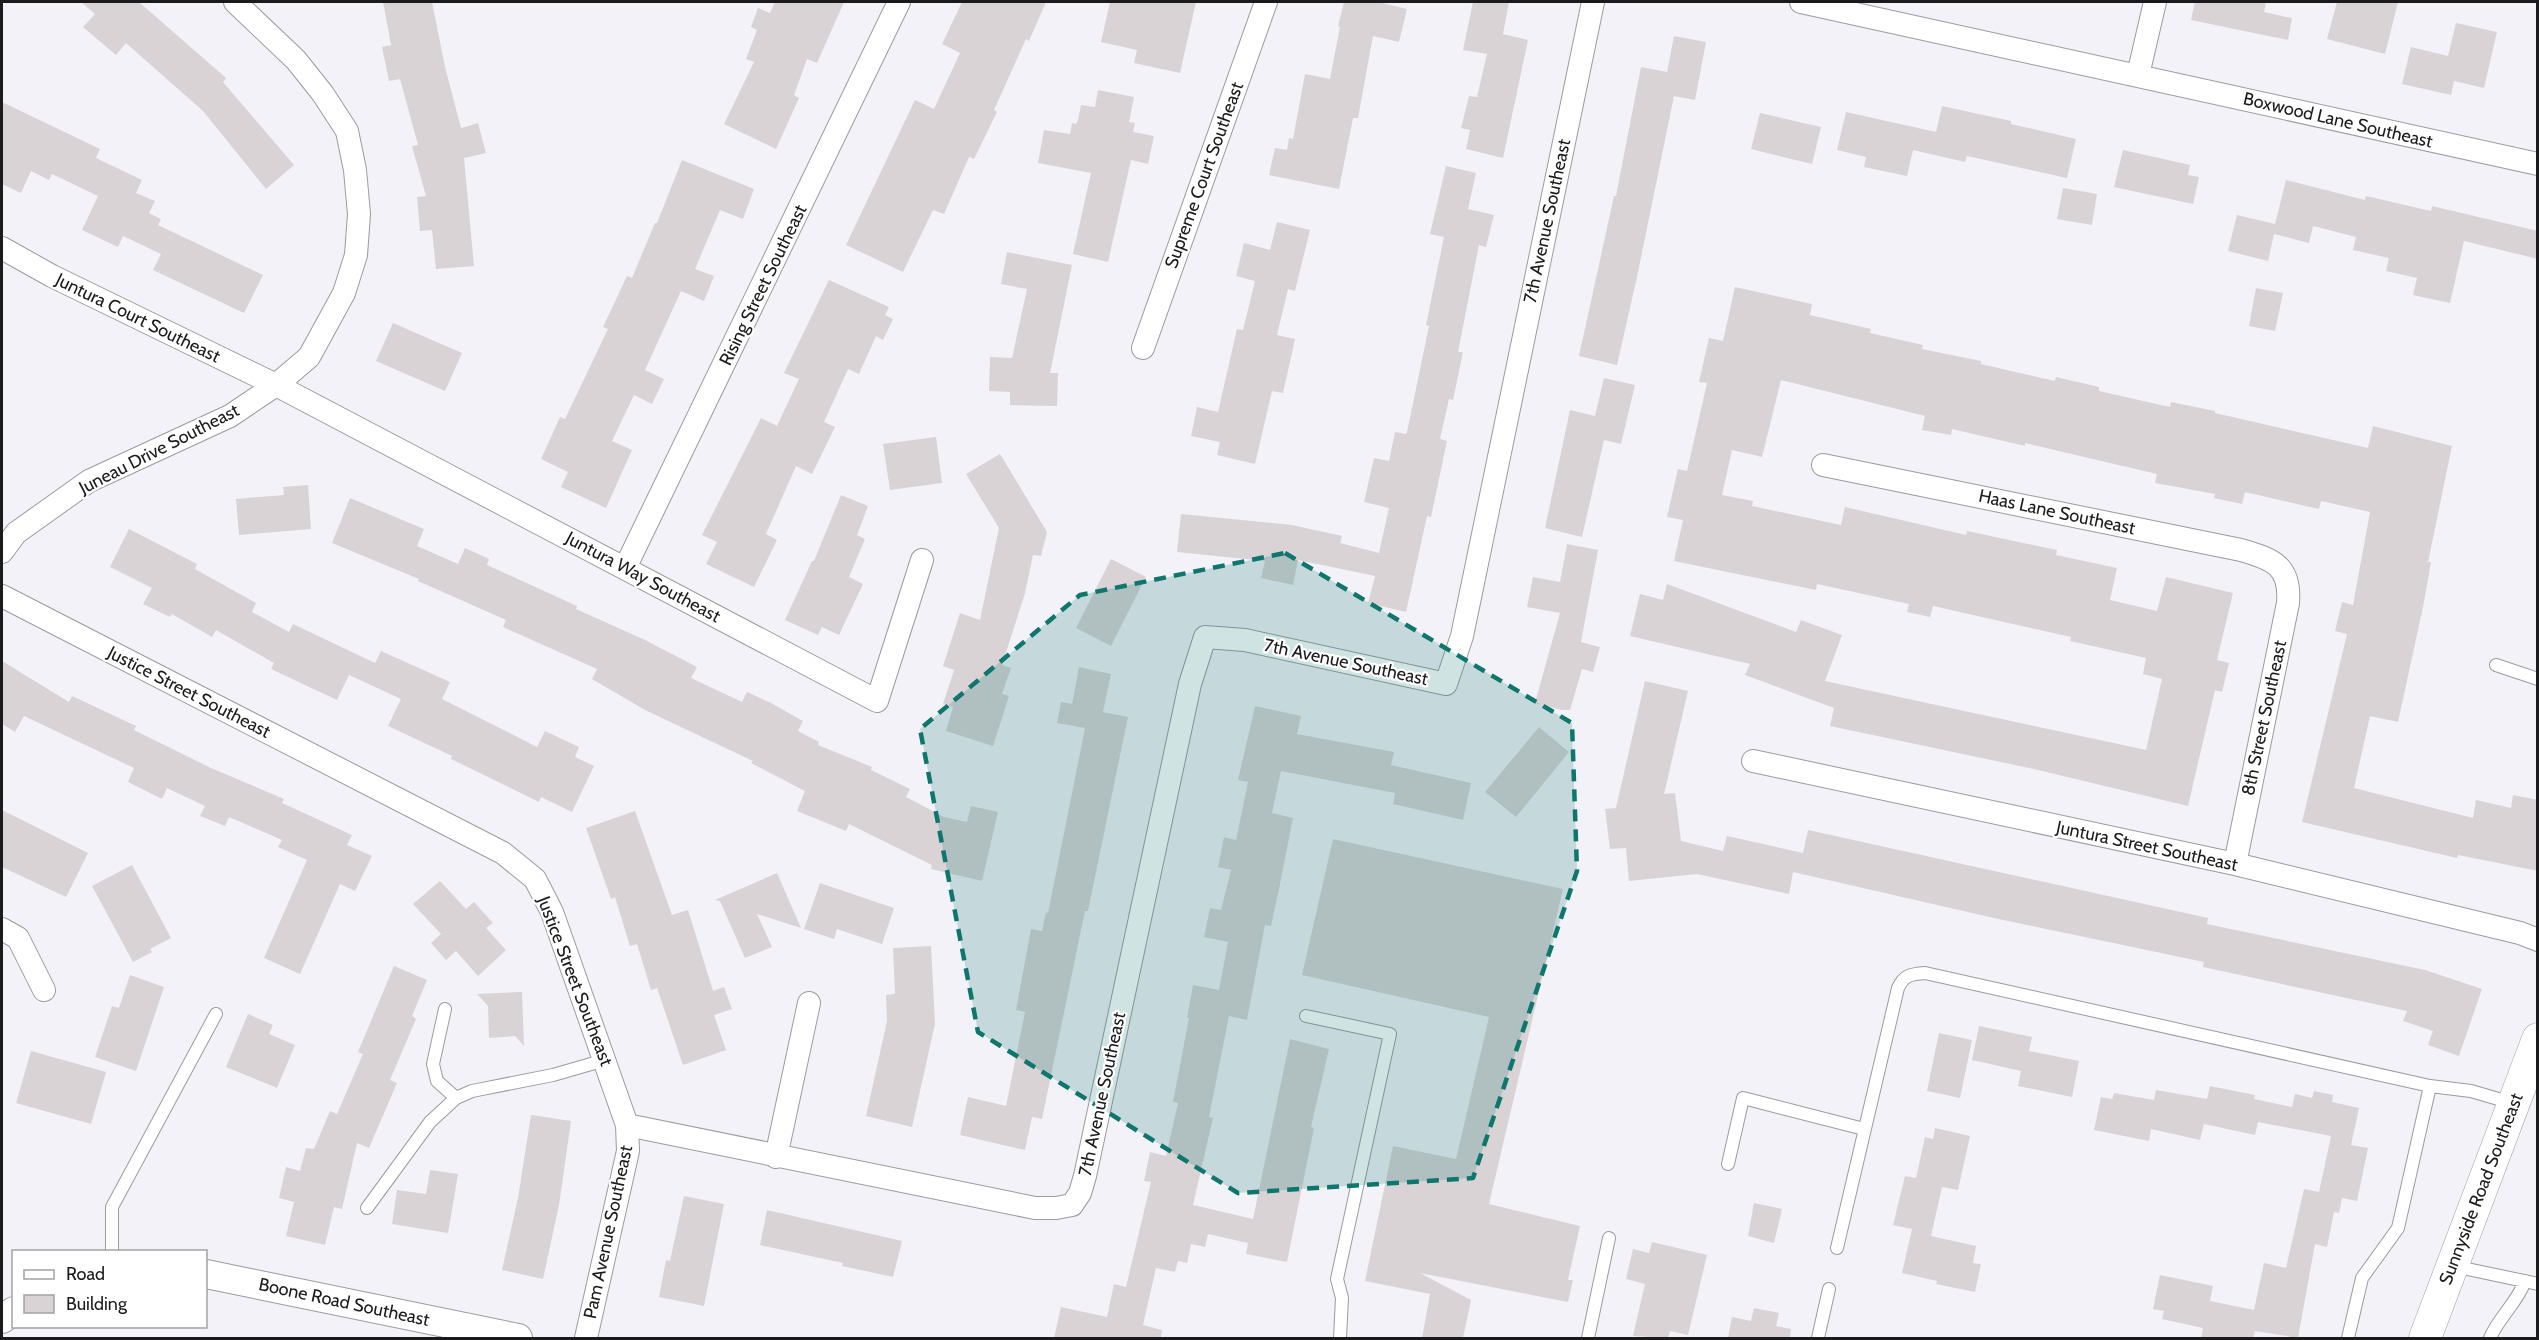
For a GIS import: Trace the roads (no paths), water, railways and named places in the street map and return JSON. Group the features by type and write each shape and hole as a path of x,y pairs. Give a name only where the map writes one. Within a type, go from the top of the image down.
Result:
{"main road":[{"name":"Sunnyside Road Southeast","path":"2425,1338 2538,1039"}],"street":[{"name":"Juneau Drive Southeast","path":"2,552 16,533 89,481 230,416 276,385 309,357 344,293 356,255 359,214 347,131 323,94 296,60 236,2"},
{"name":"Rising Street Southeast","path":"625,568 899,2"},
{"name":"Supreme Court Southeast","path":"1143,348 1266,2"},
{"name":"7th Avenue Southeast","path":"776,1157 1035,1208 1072,1205 1080,1193 1085,1176 1190,684 1205,637 1245,640 1446,684 1462,636 1593,2"},
{"name":"Boxwood Lane Southeast","path":"1806,2 2538,164"},
{"path":"2138,75 2155,2"},
{"name":"Juntura Court Southeast","path":"2,248 52,276 276,385"},
{"name":"Juntura Way Southeast","path":"276,385 877,701 922,560"},
{"name":"Haas Lane Southeast","path":"1823,465 2241,550 2266,557 2285,573"},
{"name":"8th Street Southeast","path":"2235,864 2288,603 2289,587 2285,573"},
{"name":"Justice Street Southeast","path":"2,596 503,853 535,879 552,912 627,1125"},
{"name":"Juntura Street Southeast","path":"1753,761 2235,864 2520,933 2538,940"},
{"path":"2,929 18,938 44,990"},
{"path":"627,1125 776,1157 809,1003"},
{"name":"Pam Avenue Southeast","path":"586,1338 628,1152 627,1125"},
{"name":"Boone Road Southeast","path":"207,1274 518,1338"}],"lane":[{"path":"2496,665 2538,679"},
{"path":"1837,1248 1898,988 1901,980 1914,974 1924,973 2430,1086 2480,1092 2513,1104"},
{"path":"445,1009 433,1064 437,1082 456,1098"},
{"path":"112,1250 112,1208 216,1014"},
{"path":"1306,1016 1390,1035 1337,1279 1342,1298 1340,1338"},
{"path":"367,1208 430,1122 456,1098 472,1091 553,1075 605,1060"},
{"path":"2348,1338 2362,1278 2398,1228 2430,1086"},
{"path":"1728,1164 1743,1098 1864,1129"},
{"path":"1588,1338 1609,1238"},
{"path":"2452,1266 2531,1283"},
{"path":"2490,1338 2495,1327 2531,1283"},
{"path":"1818,1338 1829,1289"}]}
